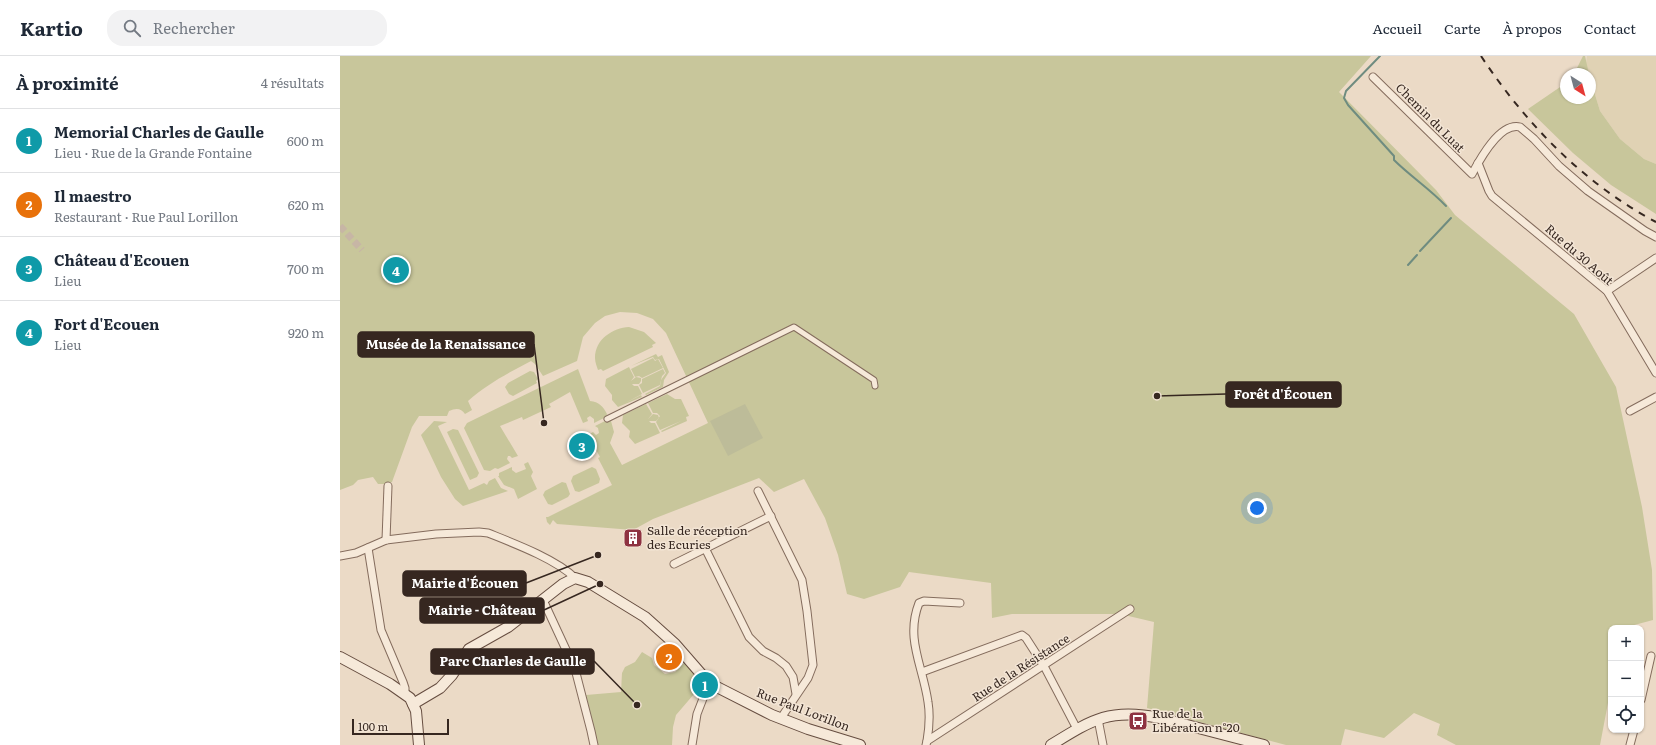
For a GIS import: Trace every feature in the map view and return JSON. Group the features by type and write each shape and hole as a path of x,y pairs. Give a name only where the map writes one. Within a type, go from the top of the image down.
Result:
{"main road":[{"path":"413,704 440,688 469,650 508,627 563,584 575,578"},
{"name":"Rue Paul Lorillon","path":"575,578 588,582 645,617 675,644 709,683 781,718 860,745"},
{"path":"340,657 405,693 413,704 418,719 419,745"},
{"path":"1051,745 1077,729 1098,719 1122,714 1145,715 1264,745"}],"street":[{"name":"Chemin du Luat","path":"1373,77 1472,174 1478,163"},
{"path":"1478,163 1499,135 1510,127 1516,126 1527,132 1559,166 1588,191 1656,237"},
{"name":"Rue du 30 Août","path":"1478,163 1492,196 1607,291 1656,373"},
{"path":"1607,291 1656,259"},
{"path":"607,418 794,327 874,380 875,386"},
{"path":"1630,411 1656,397"},
{"path":"386,540 388,486"},
{"path":"758,491 802,580 813,665 808,678 781,718"},
{"path":"674,564 771,516"},
{"path":"340,556 368,548 386,540 436,534 488,533 568,570 575,578"},
{"path":"368,548 381,630 403,682 405,693"},
{"path":"705,548 749,637 763,651 776,658 786,666 793,677 796,694"},
{"path":"543,600 575,669 594,745"},
{"path":"927,743 928,703 922,672 914,643 914,616 919,603 930,601 960,603"},
{"name":"Rue de la Résistance","path":"927,743 1130,609"},
{"path":"922,672 1022,635 1026,638 1044,666 1077,729"},
{"path":"1642,697 1651,656"},
{"path":"692,745 697,714 709,683"},
{"path":"1098,719 1103,745"},
{"path":"1630,745 1633,733"}],"shaded area":[{"path":"340,56 1371,56 1339,92 1436,190 1455,215 1574,314 1616,387 1642,507 1652,570 1653,620 1634,625 1608,625 1608,703 1600,745 1456,745 1437,735 1440,724 1414,713 1384,738 1345,729 1341,745 1286,745 1147,708 1154,622 1120,614 1012,614 992,618 991,583 909,572 900,587 864,599 847,594 838,555 825,518 804,479 774,492 759,478 653,519 633,530 557,524 553,520 550,525 547,522 546,517 612,485 598,458 600,457 588,435 593,432 596,435 599,433 598,428 595,426 607,420 611,421 614,432 610,443 622,465 708,423 666,333 653,319 637,313 620,312 605,316 595,323 583,337 577,361 543,376 535,364 531,361 498,379 475,395 468,401 472,410 465,414 456,409 449,411 447,416 419,416 412,427 392,482 378,484 373,477 358,480 353,485 340,490"},
{"path":"1583,56 1585,56 1588,68 1577,68"},
{"path":"1587,56 1656,56 1656,164 1644,159 1620,139 1600,111 1596,98 1596,68 1587,68"},
{"path":"1560,87 1560,104 1596,104 1596,98 1600,111 1620,139 1644,159 1656,164 1656,214 1611,185 1573,153 1528,109"},
{"path":"629,327 644,332 656,343 652,345 653,347 603,371 601,369 598,370 595,358 598,345 611,332"},
{"path":"656,354 658,357 662,355 669,372 664,380 663,387 646,395 645,394 660,386 661,380 666,373 659,359 655,360 653,357 631,366"},
{"path":"653,358 655,361 658,359 663,368 642,378 639,376 635,377 631,369"},
{"path":"629,367 634,377 631,381 636,377 641,378 639,384 632,384 634,386 638,386 642,394 625,403 641,395 642,397 618,407 612,400 612,395 605,386 606,379"},
{"path":"578,369 590,401 598,403 602,407 607,414 606,417 594,423 594,419 590,416 587,418 588,421 583,423 570,392 549,404 551,407 523,420 522,417 500,426 518,456 512,458 508,456 507,459 510,463 498,469 495,468 490,471 484,470 464,428 467,423"},
{"path":"663,369 665,373 662,376 660,385 643,393 639,385 642,383 642,379"},
{"path":"530,371 534,372 538,379 536,381 537,383 513,396 509,394 505,387 508,383"},
{"path":"667,394 675,399 681,399 689,416 686,417 687,421 662,432 661,431 681,421 660,430 656,422 660,416 657,413 653,413 648,403"},
{"path":"646,404 652,414 648,419 653,414 658,415 659,418 656,421 649,421 651,423 655,423 660,433 635,444 629,437 630,431 622,423 623,415"},
{"path":"434,421 447,422 438,426 469,490 484,483 487,485 489,481 495,478 501,488 508,491 463,506 455,499 441,477 421,435"},
{"path":"453,429 458,430 479,473 477,477 470,480 447,432"},
{"path":"528,462 533,472 531,476 537,489 518,499 514,489 504,485 498,476 499,473 512,467 512,470 516,473 526,469 524,464"},
{"path":"592,467 596,469 600,479 599,483 579,492 575,491 571,481 573,476"},
{"path":"562,482 566,483 570,494 568,497 552,505 548,504 543,495 545,491"},
{"path":"642,652 652,658 654,665 665,674 675,672 686,661 704,678 706,689 694,694 676,715 673,727 672,745 598,745 586,695 621,692 622,673 625,667 635,662"}],"green space":[{"path":"745,404 763,438 728,456 710,421"}],"waterway":[{"path":"1380,56 1346,91 1344,98 1348,105 1394,156 1394,160 1446,206"},
{"path":"1420,251 1451,218"},
{"path":"1408,265 1417,255"}],"tunnel":[{"path":"340,226 362,250"}],"railway":[{"path":"1481,56 1517,105 1558,150 1604,189 1656,222"}],"place":[{"name":"Fort d'Ecouen","path":"396,270"},
{"name":"Forêt d'Écouen","path":"1157,396"},
{"name":"Musée de la Renaissance","path":"544,423"},
{"name":"Château d'Ecouen","path":"582,446"},
{"name":"Salle de réception des Ecuries","path":"633,538"},
{"name":"Mairie d'Écouen","path":"598,555"},
{"name":"Mairie - Château","path":"600,584"},
{"name":"Il maestro","path":"669,657"},
{"name":"Memorial Charles de Gaulle","path":"705,685"},
{"name":"Parc Charles de Gaulle","path":"637,705"},
{"name":"Rue de la Libération n°20","path":"1138,721"}]}
